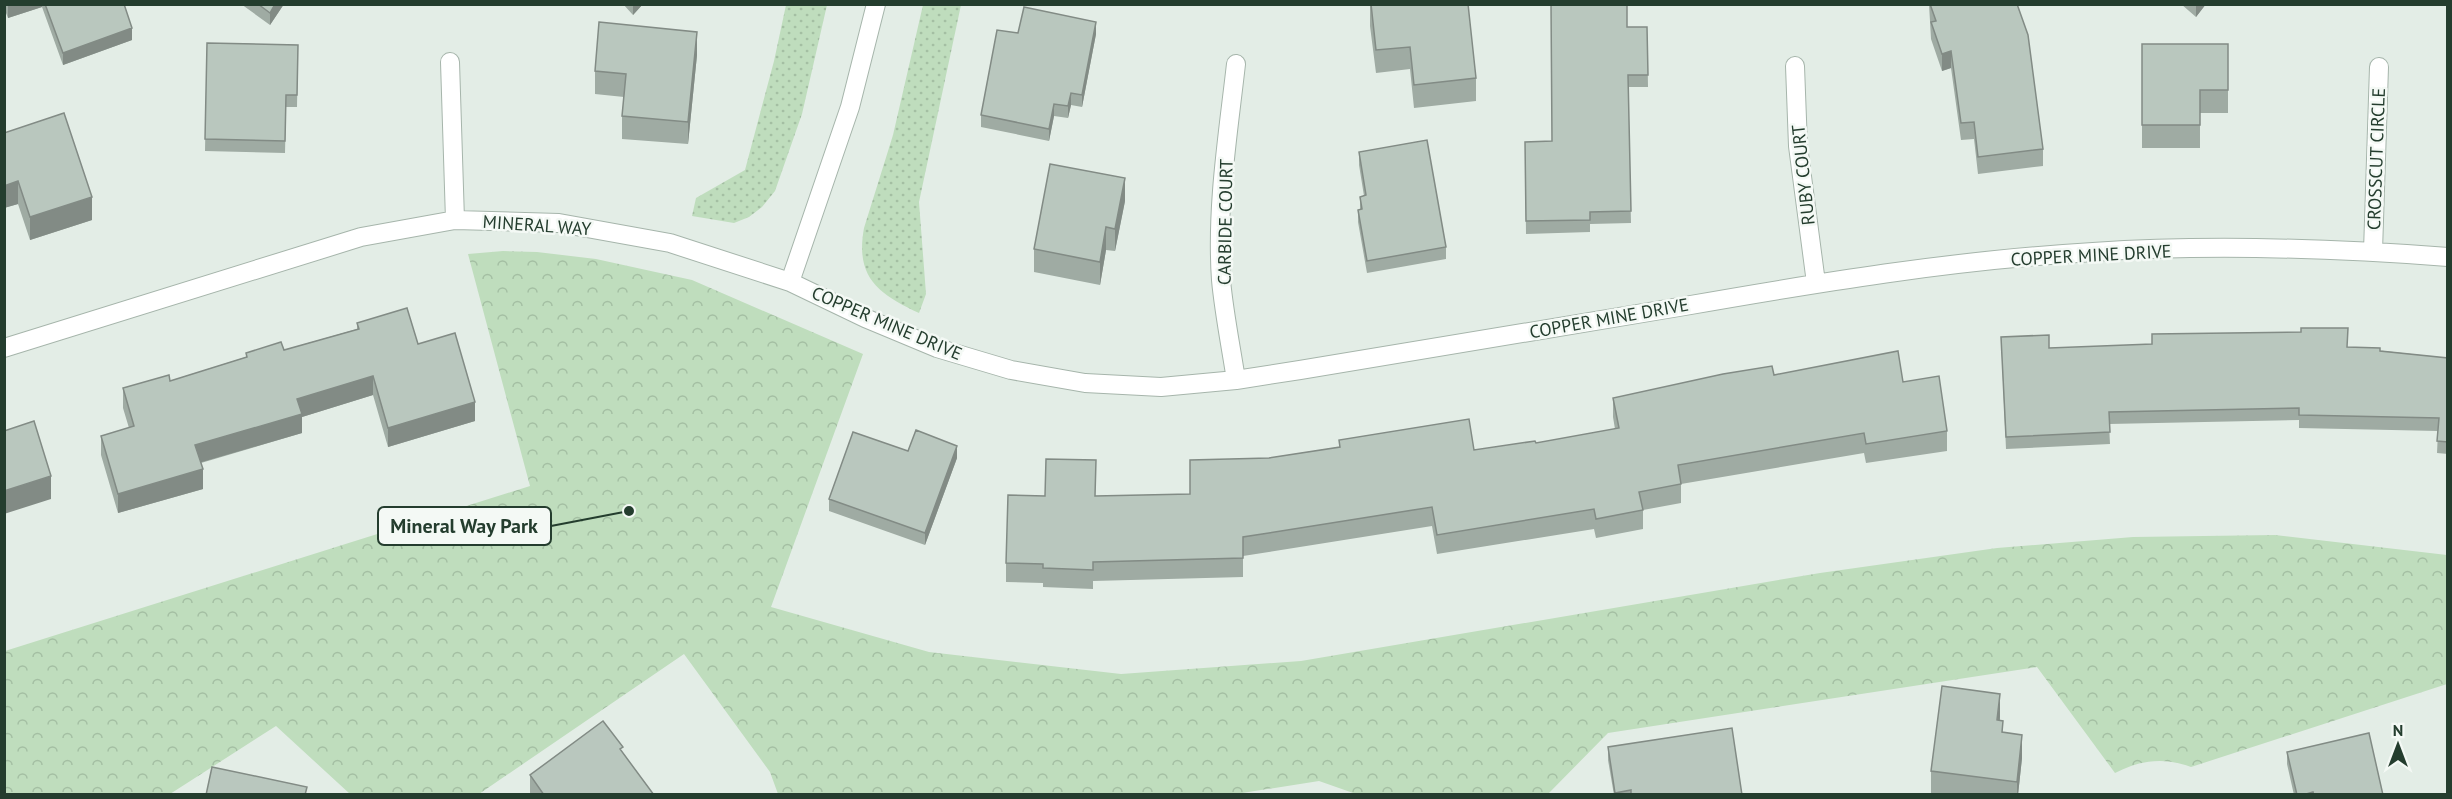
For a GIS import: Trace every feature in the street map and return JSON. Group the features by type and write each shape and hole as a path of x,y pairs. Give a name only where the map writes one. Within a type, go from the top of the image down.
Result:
{"street":[{"path":"790,282 850,107 876,4"},
{"path":"450,62 456,220"},
{"name":"CARBIDE COURT","path":"1236,64 1224,164 1221,279 1236,380"},
{"name":"RUBY COURT","path":"1795,66 1798,146 1816,284"},
{"name":"CROSSCUT CIRCLE","path":"2373,252 2379,67"},
{"name":"MINERAL WAY","path":"4,348 361,237 456,220 559,222 615,231 670,243 790,282"},
{"name":"COPPER MINE DRIVE","path":"790,282 865,318 937,348 1011,370 1085,383 1150,386 1236,380 1816,284 1954,264 2094,252 2234,248 2373,252 2448,257"}],"green space":[{"path":"786,5 827,5 802,114 775,191 762,207 749,217 734,223 692,216 696,198 745,170 774,61"},
{"path":"923,5 961,5 919,202 926,294 919,313 892,299 873,282 863,259 862,245 864,228 893,135"},
{"path":"503,251 537,252 596,259 692,280 863,354 771,607 929,652 1121,674 1301,661 1820,573 1997,548 2133,537 2275,535 2447,555 2447,684 2191,767 2171,762 2152,761 2115,773 2037,667 1608,733 1548,794 1356,794 1319,781 1236,794 778,794 770,772 684,654 479,794 350,794 276,726 170,794 5,794 5,651 530,486 468,254"}],"building":[{"path":"45,4 124,4 132,28 63,53"},
{"path":"258,4 275,4 270,13"},
{"path":"1371,4 1468,4 1476,78 1414,85 1410,47 1376,50"},
{"path":"1551,4 1627,4 1627,27 1647,27 1648,75 1628,75 1631,211 1590,212 1590,220 1526,221 1525,142 1552,141"},
{"path":"1930,4 2017,4 2028,35 2043,149 1978,157 1974,122 1961,123 1951,51 1942,54 1931,22 1936,21"},
{"path":"1024,7 1096,22 1082,95 1071,93 1068,106 1054,104 1049,129 981,115 997,30 1018,33"},
{"path":"599,22 697,32 688,122 622,116 626,74 595,71"},
{"path":"207,43 298,45 297,95 286,95 285,141 205,139"},
{"path":"2142,44 2228,44 2228,90 2200,90 2200,125 2142,125"},
{"path":"64,113 92,197 30,217 18,181 4,186 4,133"},
{"path":"1427,140 1446,247 1367,261 1358,210 1362,209 1360,197 1366,195 1359,152"},
{"path":"1050,164 1125,178 1115,229 1106,227 1100,262 1034,249"},
{"path":"407,308 418,344 455,333 475,402 388,428 373,376 297,399 302,414 195,445 203,469 118,494 101,436 134,426 123,388 169,375 170,381 247,357 246,353 281,342 284,350 359,329 357,323"},
{"path":"2301,328 2348,328 2347,347 2380,348 2380,351 2448,358 2448,442 2437,441 2439,418 2299,415 2299,408 2109,412 2110,432 2006,437 2001,337 2049,335 2049,348 2152,344 2152,334 2301,332"},
{"path":"1898,351 1903,382 1939,376 1947,431 1866,444 1864,433 1678,465 1681,484 1639,492 1643,510 1596,519 1594,509 1437,535 1432,507 1243,537 1243,558 1093,562 1093,570 1043,568 1043,564 1006,563 1008,495 1045,496 1046,459 1096,460 1095,496 1190,494 1190,460 1269,458 1340,447 1339,440 1469,419 1474,450 1535,441 1536,443 1619,428 1613,398 1723,374 1772,366 1774,375"},
{"path":"34,421 51,476 4,491 4,431"},
{"path":"916,430 957,446 925,533 829,499 853,432 908,451"},
{"path":"1942,686 2000,694 1997,720 2003,721 2002,732 2022,735 2017,782 1931,771"},
{"path":"603,721 623,747 620,749 654,795 544,795 530,775"},
{"path":"1732,728 1742,795 1631,795 1631,790 1615,793 1608,747"},
{"path":"2369,733 2383,795 2314,795 2313,792 2297,795 2287,752"},
{"path":"212,767 307,787 305,795 206,795"}],"place":[{"name":"Mineral Way Park","path":"629,511"}]}
